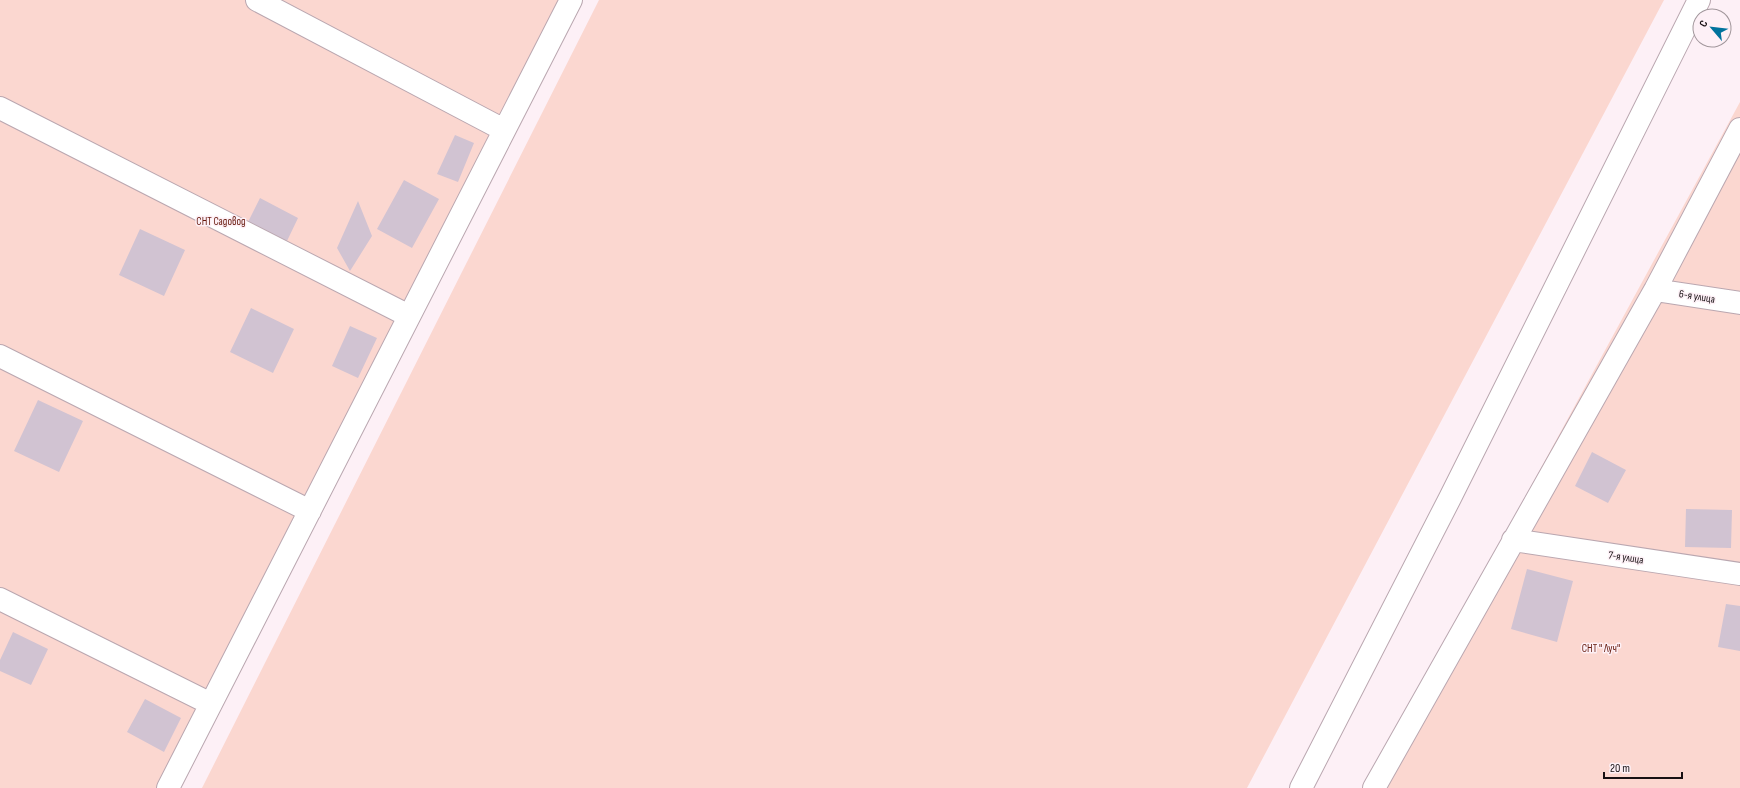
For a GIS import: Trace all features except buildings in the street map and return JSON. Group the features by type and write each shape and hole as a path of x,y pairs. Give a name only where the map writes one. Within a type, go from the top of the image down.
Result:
{"street":[{"path":"256,0 504,130"},
{"path":"168,788 571,0"},
{"path":"1301,788 1450,498 1699,0"},
{"path":"0,108 409,316"},
{"path":"1374,788 1655,290 1740,129"},
{"name":"6-я улица","path":"1655,290 1740,303"},
{"path":"0,356 310,511"},
{"name":"7-я улица","path":"1513,540 1740,574"},
{"path":"0,599 211,704"}],"green space":[{"name":"СНТ Садовод","path":"0,0 582,0 180,788 0,788"},
{"path":"599,0 1664,0 1247,788 202,788"},
{"name":"СНТ \" Луч\"","path":"1740,102 1740,788 1367,788"}]}
